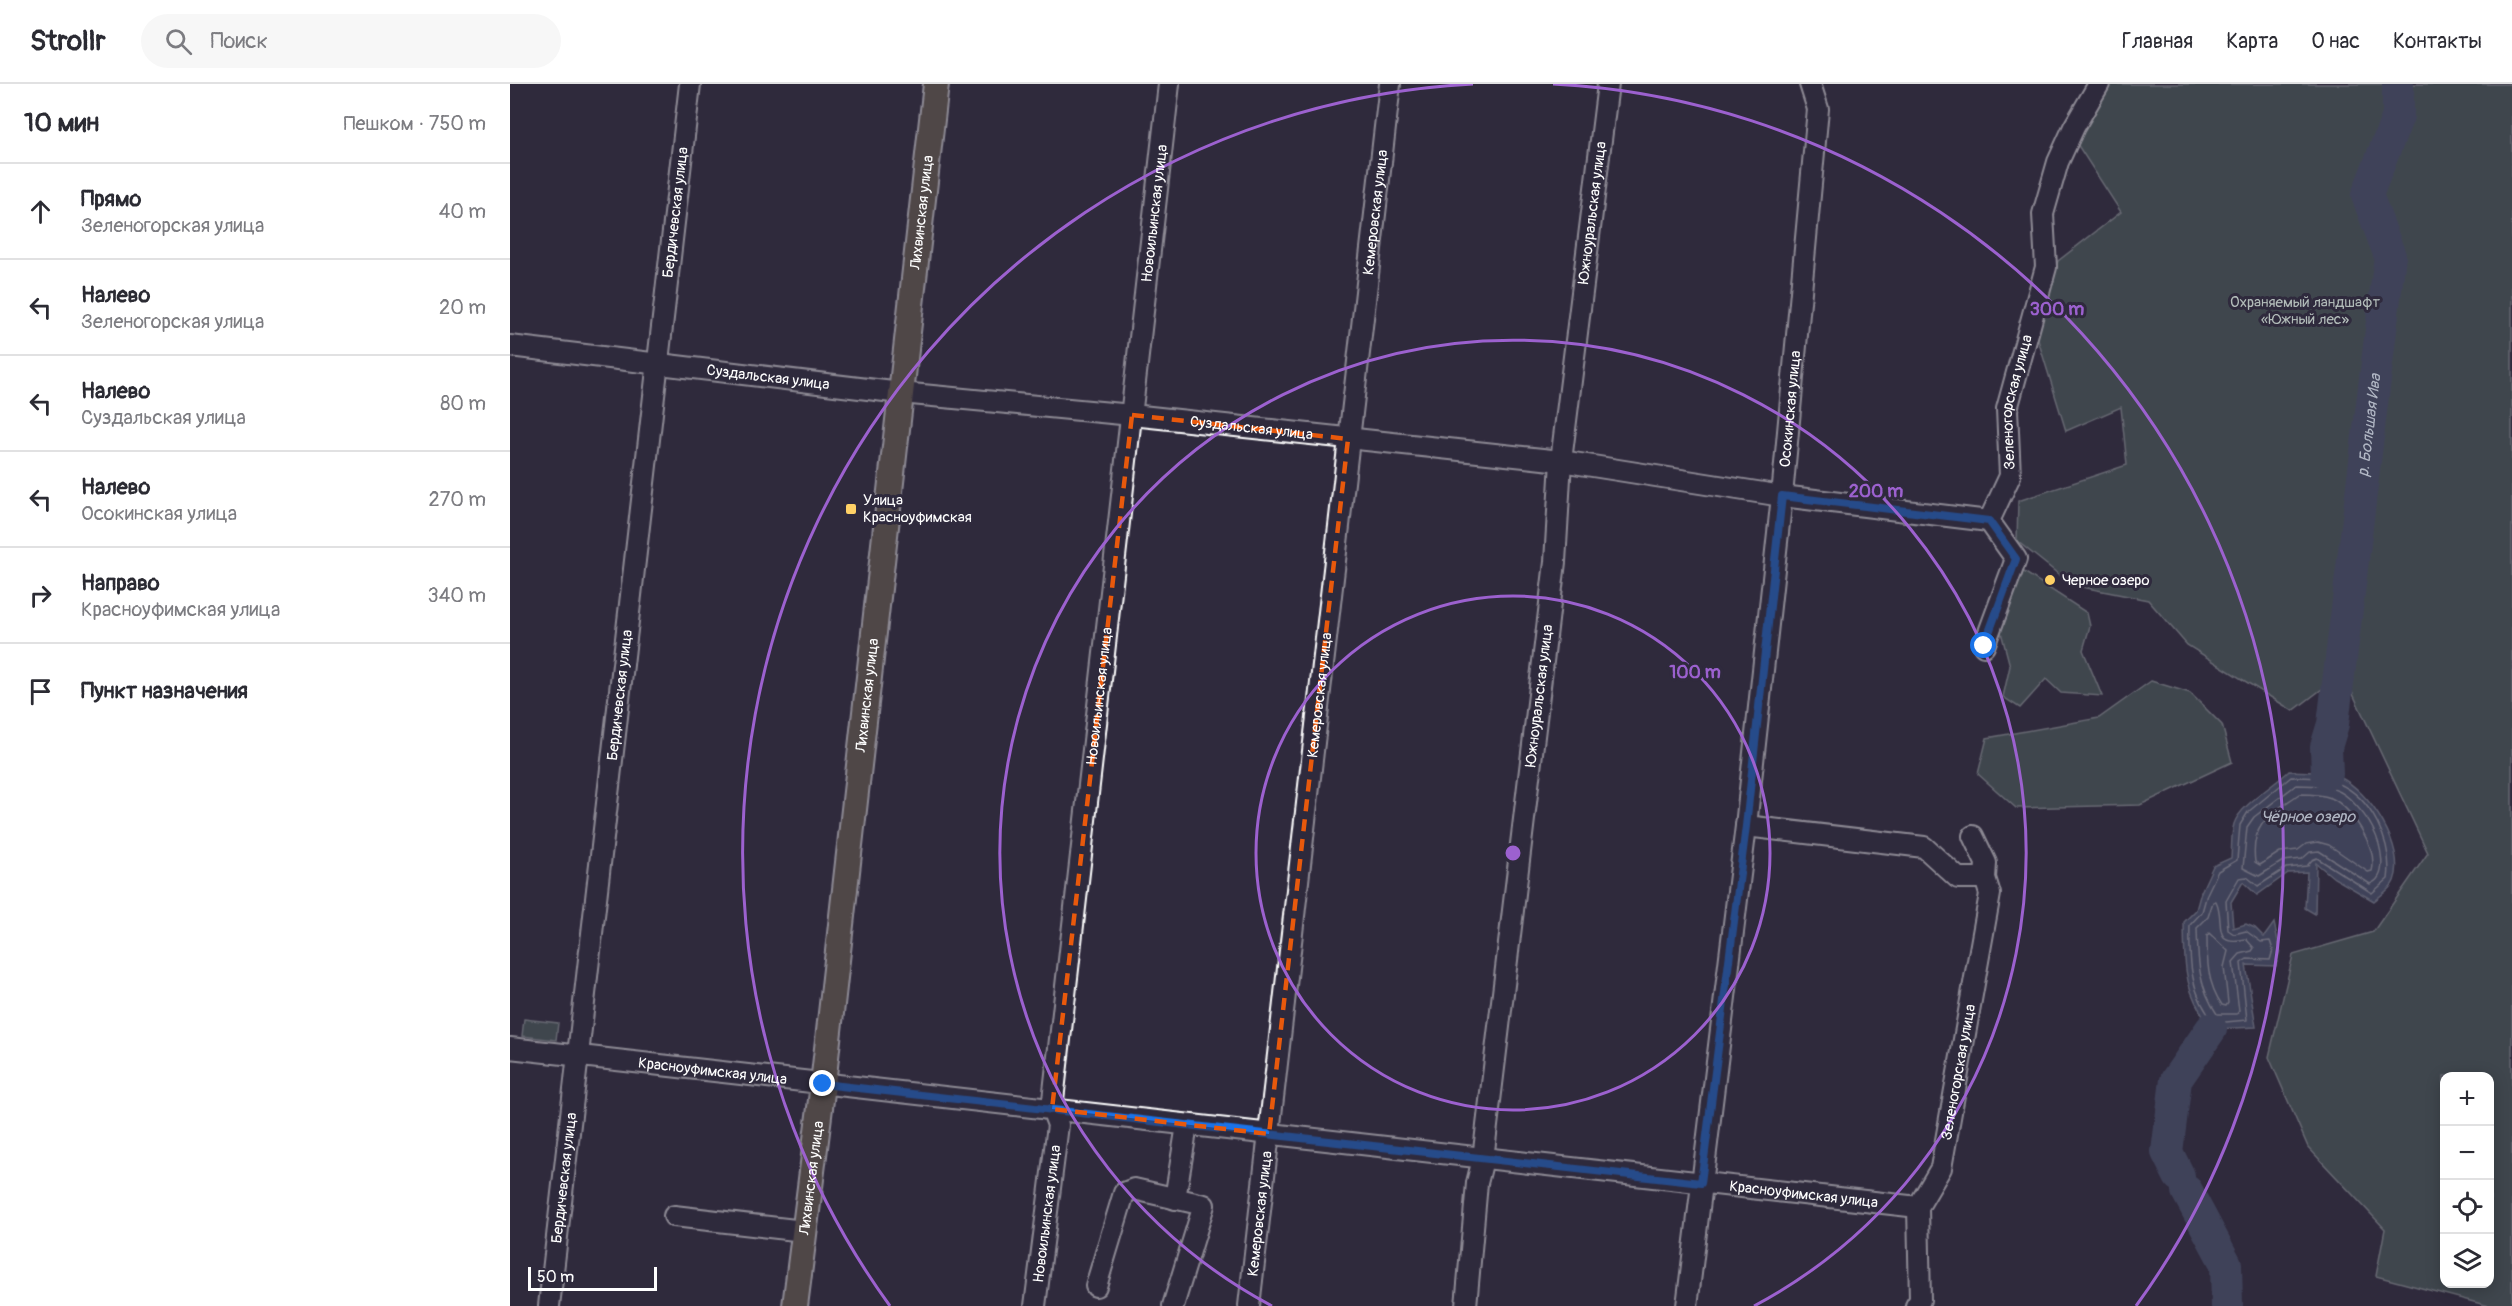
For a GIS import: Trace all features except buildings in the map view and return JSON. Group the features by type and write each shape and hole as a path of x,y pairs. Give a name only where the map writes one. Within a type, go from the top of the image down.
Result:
{"main road":[{"name":"Лихвинская улица","path":"795,1306 823,1084 936,84"}],"street":[{"name":"Бердичевская улица","path":"549,1306 690,84"},
{"name":"Новоильинская улица","path":"1035,1306 1058,1125 1052,1109 1170,84"},
{"name":"Кемеровская улица","path":"1249,1306 1390,84"},
{"name":"Южноуральская улица","path":"1466,1306 1475,1195 1483,1159 1555,562 1561,461 1608,84"},
{"name":"Осокинская улица","path":"1687,1306 1746,826 1782,496 1818,110 1810,84"},
{"name":"Зеленогорская улица","path":"1989,521 2010,476 2007,409 2046,267 2043,214 2058,162 2074,127 2099,84"},
{"name":"Суздальская улица","path":"510,346 901,393 1561,461 1782,496 1989,521"},
{"path":"1984,646 2016,559 1989,521"},
{"path":"1746,826 1924,847 1958,878 1985,878"},
{"name":"Зеленогорская улица","path":"1918,1207 1941,1168 1990,894 1985,878 1986,863 1973,836"},
{"name":"Красноуфимская улица","path":"510,1048 1918,1207"},
{"path":"1175,1199 1187,1125"},
{"path":"1096,1286 1124,1193 1134,1189 1204,1205 1173,1306"},
{"path":"1918,1207 1924,1304"},
{"path":"674,1216 804,1231"}],"highlighted area":[{"path":"1132,415 1348,439 1269,1134 1052,1109"}],"green space":[{"name":"Охраняемый ландшафт «Южный лес»","path":"2105,84 2512,84 2512,1306 2489,1306 2376,1276 2385,1229 2308,1147 2269,1057 2293,955 2373,932 2428,853 2343,673 2293,711 2187,645 2148,600 2072,585 2017,541 2018,501 2127,465 2121,407 2066,431 2035,330 2058,261 2121,212 2077,144"},
{"path":"2021,570 2087,613 2090,626 2083,650 2102,696 2061,693 2046,679 2020,708 2003,697 2010,666 2001,632"},
{"path":"2151,681 2190,693 2222,725 2232,762 2140,805 2016,808 1978,774 1987,738 2099,718"},
{"path":"524,1019 558,1023 556,1040 522,1036"}],"water":[{"name":"Чёрное озеро","path":"2289,771 2321,772 2333,775 2351,784 2362,794 2383,822 2390,837 2397,868 2394,881 2388,890 2374,901 2334,878 2316,863 2315,914 2305,908 2307,872 2288,873 2257,895 2243,882 2231,902 2233,928 2246,924 2255,928 2264,937 2274,923 2280,950 2276,966 2246,965 2256,1027 2211,1029 2190,990 2187,978 2184,922 2196,910 2201,892 2213,866 2231,858 2233,828 2237,817 2250,803"}],"waterway":[{"name":"р. Большая Ива","path":"2327,774 2326,747 2333,724 2390,256 2367,195 2398,116 2398,84"},
{"path":"2179,1176 2167,1152 2176,1080 2211,1029"},
{"path":"2187,1191 2226,1264 2227,1306"}],"place":[{"name":"Улица Красноуфимская","path":"851,509"},
{"name":"Черное озеро","path":"2050,580"}],"route":[{"path":"823,1084 1701,1183 1746,826 1782,496 1989,521 2016,559 1984,646"}]}
